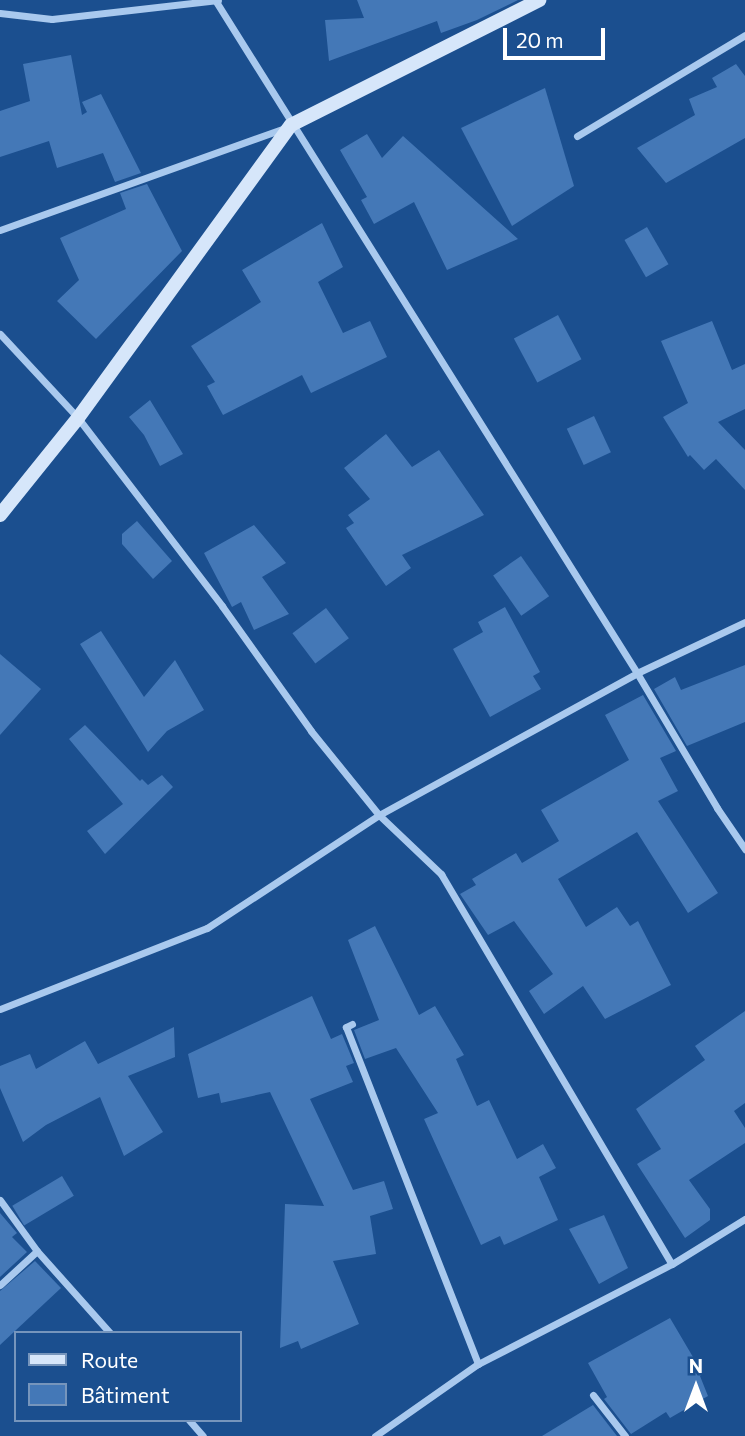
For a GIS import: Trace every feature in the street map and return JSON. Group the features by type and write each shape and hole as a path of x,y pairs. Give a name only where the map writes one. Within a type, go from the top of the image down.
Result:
{"street":[{"path":"0,13 52,19 217,0 291,125 745,849"},
{"path":"0,230 291,125 539,0"},
{"path":"577,136 745,35"},
{"path":"0,515 78,418 291,125"},
{"path":"0,334 78,418 222,606 310,731 379,815 441,874 589,1128 672,1264"},
{"path":"0,1009 208,928 379,815 636,673 745,622"},
{"path":"352,1024 346,1027 478,1364"},
{"path":"0,1200 37,1251 108,1331"},
{"path":"375,1436 478,1364 672,1264 745,1219"},
{"path":"0,1285 37,1251"},
{"path":"593,1395 625,1436"},
{"path":"190,1422 203,1436"}],"building":[{"path":"357,0 518,0 477,20 441,33 437,21 329,61 325,20 364,18"},
{"path":"71,55 82,115 87,112 82,102 101,94 141,173 115,182 103,153 57,168 49,141 0,157 0,111 30,101 23,64"},
{"path":"736,64 745,76 745,138 666,183 637,148 695,115 689,99 717,87 712,78"},
{"path":"545,88 574,186 512,226 461,128"},
{"path":"367,134 382,158 403,136 518,239 447,270 414,202 374,224 361,200 367,197 340,150"},
{"path":"147,184 182,251 96,339 57,301 79,280 60,238 126,209 120,193"},
{"path":"322,223 343,267 318,282 343,333 370,321 387,357 311,393 302,375 223,415 207,386 215,382 191,346 261,302 242,270"},
{"path":"647,227 668,264 646,277 624,240"},
{"path":"558,315 581,359 537,383 514,338"},
{"path":"712,321 732,370 745,364 745,409 718,422 745,450 745,490 716,459 704,470 690,455 688,457 663,417 688,403 661,341"},
{"path":"150,400 183,454 160,466 144,435 129,417"},
{"path":"594,416 611,452 584,465 567,429"},
{"path":"386,434 412,467 439,450 484,515 402,555 411,568 386,586 346,528 354,523 348,515 370,499 344,468"},
{"path":"137,521 172,561 153,579 122,544 122,534"},
{"path":"254,525 286,563 262,577 289,614 254,630 241,602 232,607 204,553"},
{"path":"521,556 549,596 521,616 493,576"},
{"path":"505,607 540,672 533,676 541,689 490,717 453,649 483,632 478,622"},
{"path":"326,608 349,638 315,664 292,633"},
{"path":"101,631 144,697 175,660 204,710 167,731 148,752 80,644"},
{"path":"0,654 41,689 0,735"},
{"path":"745,665 745,722 687,746 654,689 675,677 681,690"},
{"path":"643,695 676,751 660,758 678,791 658,801 718,893 688,913 637,832 558,879 586,927 617,907 630,926 638,921 671,985 605,1019 583,986 544,1014 529,991 553,974 514,921 488,935 460,894 476,885 472,879 516,853 522,863 559,841 541,810 629,760 605,715"},
{"path":"85,725 140,781 142,779 148,785 162,775 173,787 105,854 87,831 123,804 69,739"},
{"path":"375,926 419,1015 435,1006 464,1055 456,1059 477,1106 489,1100 517,1159 543,1144 556,1168 539,1177 558,1220 504,1245 500,1236 481,1245 424,1119 438,1113 396,1048 365,1059 354,1030 379,1020 348,940"},
{"path":"312,996 331,1039 342,1034 354,1063 346,1066 353,1082 310,1099 353,1190 384,1181 393,1209 370,1216 376,1254 333,1261 359,1324 301,1349 298,1341 280,1348 285,1204 324,1206 270,1092 221,1103 219,1093 198,1098 188,1054"},
{"path":"745,1011 745,1103 734,1111 745,1128 745,1143 689,1180 710,1209 710,1220 685,1238 637,1164 661,1149 636,1109 705,1060 695,1046"},
{"path":"174,1027 175,1057 128,1076 163,1132 124,1156 100,1097 46,1125 23,1142 0,1088 0,1066 30,1054 36,1069 85,1041 98,1064"},
{"path":"62,1176 74,1196 24,1226 12,1206"},
{"path":"0,1213 17,1233 12,1237 27,1252 0,1277"},
{"path":"604,1215 628,1268 599,1284 569,1229"},
{"path":"35,1261 61,1288 0,1345 0,1291"},
{"path":"670,1318 703,1374 700,1376 708,1396 670,1418 666,1412 631,1434 604,1399 607,1397 588,1363"},
{"path":"593,1405 617,1436 542,1436"}]}
